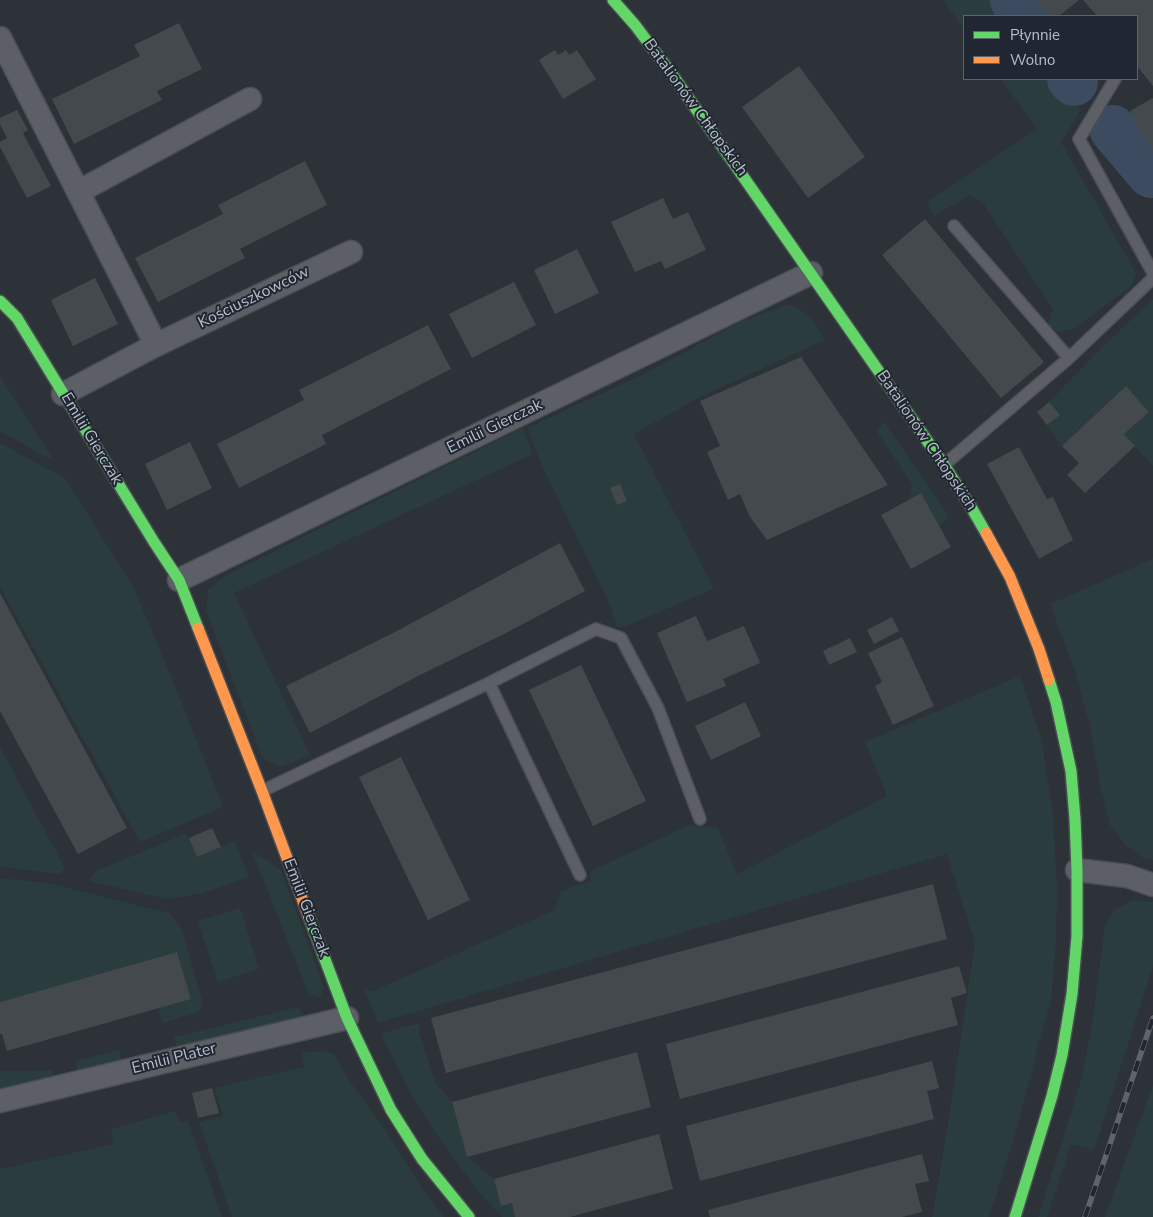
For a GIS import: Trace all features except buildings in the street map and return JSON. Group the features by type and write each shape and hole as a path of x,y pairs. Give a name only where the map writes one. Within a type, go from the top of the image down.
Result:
{"street":[{"name":"Batalionów Chłopskich","path":"613,0 635,25 671,73 944,465 971,507 1010,577 1039,649 1056,702 1071,771 1077,870 1077,936 1072,994 1062,1055 1052,1096 1015,1217"},
{"path":"0,38 156,345"},
{"path":"78,192 250,99"},
{"name":"Kościuszkowców","path":"63,394 156,345 351,252"},
{"name":"Emilii Gierczak","path":"179,580 811,273"},
{"name":"Emilii Gierczak","path":"0,301 17,318 179,580 262,791 347,1018 391,1110 422,1159 469,1217"},
{"path":"1077,870 1126,876 1153,885"},
{"name":"Emilii Plater","path":"0,1101 347,1018"}],"lane":[{"path":"1114,80 1080,139 1153,273"},
{"path":"954,226 1069,358"},
{"path":"944,465 1069,358 1153,278"},
{"path":"262,791 596,630 621,638 658,708 700,818"},
{"path":"489,683 580,875"}],"shaded area":[{"path":"943,0 1036,0 1048,15 963,15 963,28"},
{"path":"1002,80 1086,80 1086,85 1070,98 1081,110 1061,142 1136,273 1132,286 1073,329 1057,332 1048,325 1053,309 983,203 970,195 934,216 927,202 1037,129"},
{"path":"1153,299 1153,466 1124,434 1149,412 1126,386 1062,446 1047,425 1060,415 1049,402 1105,344"},
{"path":"786,305 796,307 813,319 825,340 700,397 634,434 714,589 626,626 617,628 611,607 542,466 527,428 644,374 740,322"},
{"path":"0,376 55,462 0,431"},
{"path":"884,422 947,513 947,520 939,525 921,493 905,501 911,493 912,484 878,433 878,428"},
{"path":"523,428 533,454 234,593 310,755 282,767 263,759 206,611 208,590 226,575"},
{"path":"0,443 65,478 134,588 223,807 140,842 0,587"},
{"path":"1153,559 1153,860 1141,857 1124,844 1110,825 1101,790 1091,730 1076,674 1050,604"},
{"path":"1020,676 1041,738 1053,815 1057,886 1056,943 1051,1001 1014,1138 989,1217 932,1217 975,943 947,854 378,1023 364,988 373,991 555,910 561,891 591,881 589,872 689,825 718,828 737,874 887,796 865,742"},
{"path":"0,747 65,868 60,874 0,867"},
{"path":"185,834 189,838 198,857 235,841 249,877 204,893 168,899 92,882 89,879 98,870"},
{"path":"252,851 281,870 324,987 320,997 309,994"},
{"path":"0,878 48,883 169,913 181,927 203,1004 199,1012 163,1023 158,1008 191,999 177,952 0,1002"},
{"path":"1134,900 1153,902 1153,966 1094,1150 1071,1144 1047,1217 1038,1217 1081,1081 1092,1024 1105,927 1114,910"},
{"path":"240,908 259,969 218,982 198,921"},
{"path":"298,1007 304,1018 178,1051 174,1037"},
{"path":"419,1023 419,1032 435,1082 452,1102 467,1157 494,1179 501,1206 512,1203 515,1217 502,1217 477,1190 437,1135 411,1094 384,1041 382,1033"},
{"path":"119,1050 123,1063 79,1074 75,1061"},
{"path":"325,1051 335,1055 351,1083 386,1131 422,1188 444,1217 232,1217 199,1122 223,1116 215,1088 304,1067 302,1052"},
{"path":"52,1070 55,1080 0,1093 0,1071"},
{"path":"1153,1085 1153,1217 1105,1217 1124,1164"},
{"path":"176,1111 180,1123 188,1121 222,1217 0,1217 0,1169 114,1144 111,1129"}],"waterway":[{"path":"1014,0 1025,15"},
{"path":"1113,129 1151,174"}],"railway":[{"path":"1085,1217 1153,1018"}],"traffic: fast":[{"path":"613,0 635,25 671,73 944,465 986,533"},
{"path":"0,301 17,318 179,580 198,628"},
{"path":"1015,1217 1052,1096 1062,1055 1072,994 1077,936 1077,870 1071,771 1056,702 1049,680"},
{"path":"309,917 347,1018 391,1110 422,1159 469,1217"}],"traffic: slow":[{"path":"986,533 1010,577 1039,649 1049,680"},
{"path":"198,628 309,917"}]}
